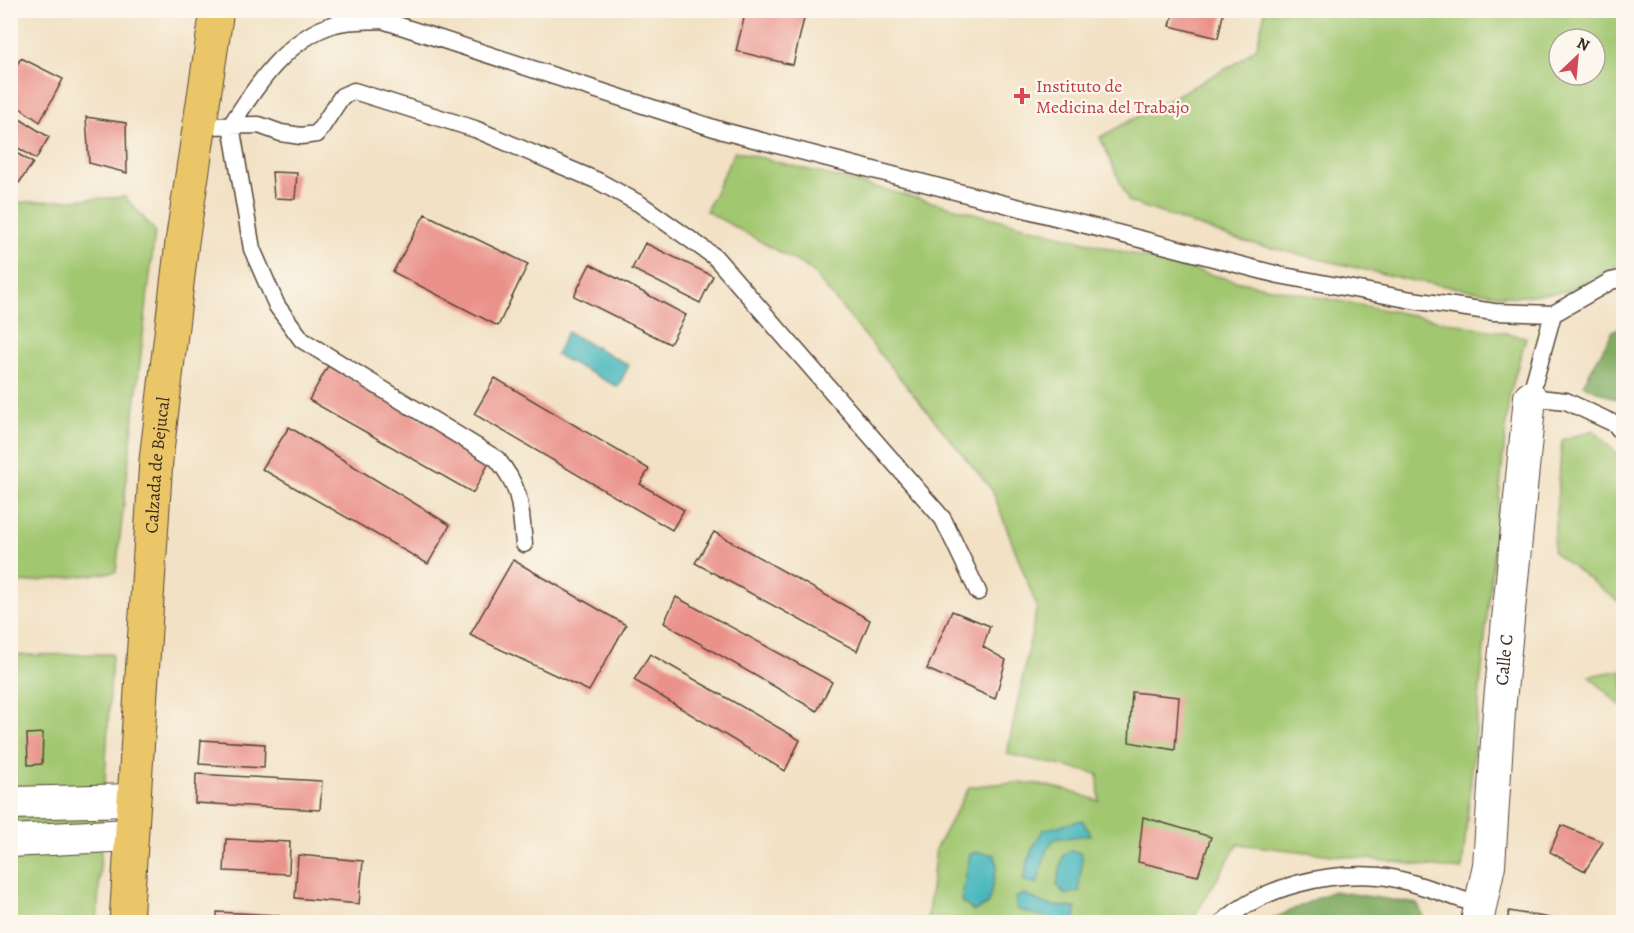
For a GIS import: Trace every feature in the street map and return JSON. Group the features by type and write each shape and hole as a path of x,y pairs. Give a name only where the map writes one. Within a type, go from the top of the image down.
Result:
{"main road":[{"name":"Calzada de Bejucal","path":"126,922 156,460 182,242 217,10"}],"street":[{"name":"Calle C","path":"1479,914 1489,865 1499,711 1530,397"},
{"path":"10,803 134,800"},
{"path":"10,840 131,835"}],"lane":[{"path":"524,544 520,503 513,478 497,459 324,356 302,340 278,306 252,249 231,125 256,86 295,45 335,24 382,20 723,131 1279,275 1471,309 1553,314 1611,281 1623,278"},
{"path":"199,126 259,125 280,133 301,136 317,134 342,96 354,91 475,129 598,182 640,204 715,257 846,406 942,519 978,592"},
{"path":"1553,314 1530,397 1566,401 1621,428"},
{"path":"1223,922 1272,892 1323,876 1380,876 1479,914"}],"green space":[{"path":"1265,11 1623,11 1623,262 1569,291 1514,297 1409,280 1241,241 1129,202 1100,137 1240,61 1257,46"},
{"path":"735,151 1240,282 1526,337 1509,397 1462,870 1238,844 1191,922 927,922 936,848 969,787 1004,783 1036,784 1066,790 1099,801 1098,774 1007,754 1037,607 992,490 810,269 706,211"},
{"path":"125,197 155,231 116,572 11,584 11,203"},
{"path":"1623,326 1623,402 1583,385 1613,331"},
{"path":"1593,430 1623,460 1623,605 1553,552 1562,440"},
{"path":"112,654 97,922 11,922 10,655"},
{"path":"1623,670 1623,708 1589,676"},
{"path":"1333,891 1418,904 1425,922 1266,922"}],"water":[{"path":"567,332 629,365 618,387 556,355"},
{"path":"1082,820 1091,835 1054,839 1046,851 1037,884 1023,880 1031,851 1043,830"},
{"path":"1069,851 1081,853 1080,891 1065,895 1057,884 1063,856"},
{"path":"975,852 995,855 997,866 988,904 974,911 961,901 970,854"},
{"path":"1024,894 1047,905 1076,908 1075,922 1064,922 1017,910 1015,898"}],"building":[{"path":"746,10 806,10 793,65 736,51"},
{"path":"1174,10 1224,10 1218,38 1170,26"},
{"path":"21,58 63,79 40,122 10,101 10,76"},
{"path":"10,113 49,137 36,159 10,143"},
{"path":"86,117 126,123 127,173 89,163"},
{"path":"10,149 33,163 19,183 10,178"},
{"path":"272,172 297,173 295,199 274,198"},
{"path":"425,214 528,264 498,326 393,272"},
{"path":"645,243 713,276 700,303 632,269"},
{"path":"590,264 686,315 670,344 574,296"},
{"path":"328,366 491,459 473,493 309,400"},
{"path":"495,378 649,469 640,484 684,510 672,530 474,414"},
{"path":"289,427 450,525 428,564 262,469"},
{"path":"714,532 870,620 857,651 695,563"},
{"path":"513,560 626,625 589,691 470,635"},
{"path":"676,597 832,682 817,711 664,623"},
{"path":"952,611 990,626 983,647 1006,660 995,699 927,669"},
{"path":"650,654 800,740 785,771 634,680"},
{"path":"1132,692 1179,697 1175,750 1129,742"},
{"path":"43,733 42,764 28,765 27,734"},
{"path":"201,740 265,744 264,768 199,764"},
{"path":"196,774 322,781 320,810 195,803"},
{"path":"1143,817 1211,837 1198,876 1138,862"},
{"path":"1561,825 1603,842 1585,871 1550,852"},
{"path":"226,839 290,842 289,874 224,871"},
{"path":"298,855 363,861 359,904 295,898"},
{"path":"1509,911 1567,921 1567,922 1507,922"},
{"path":"217,912 278,915 278,922 217,922"}],"place":[{"name":"Instituto de Medicina del Trabajo","path":"1022,96"}]}
